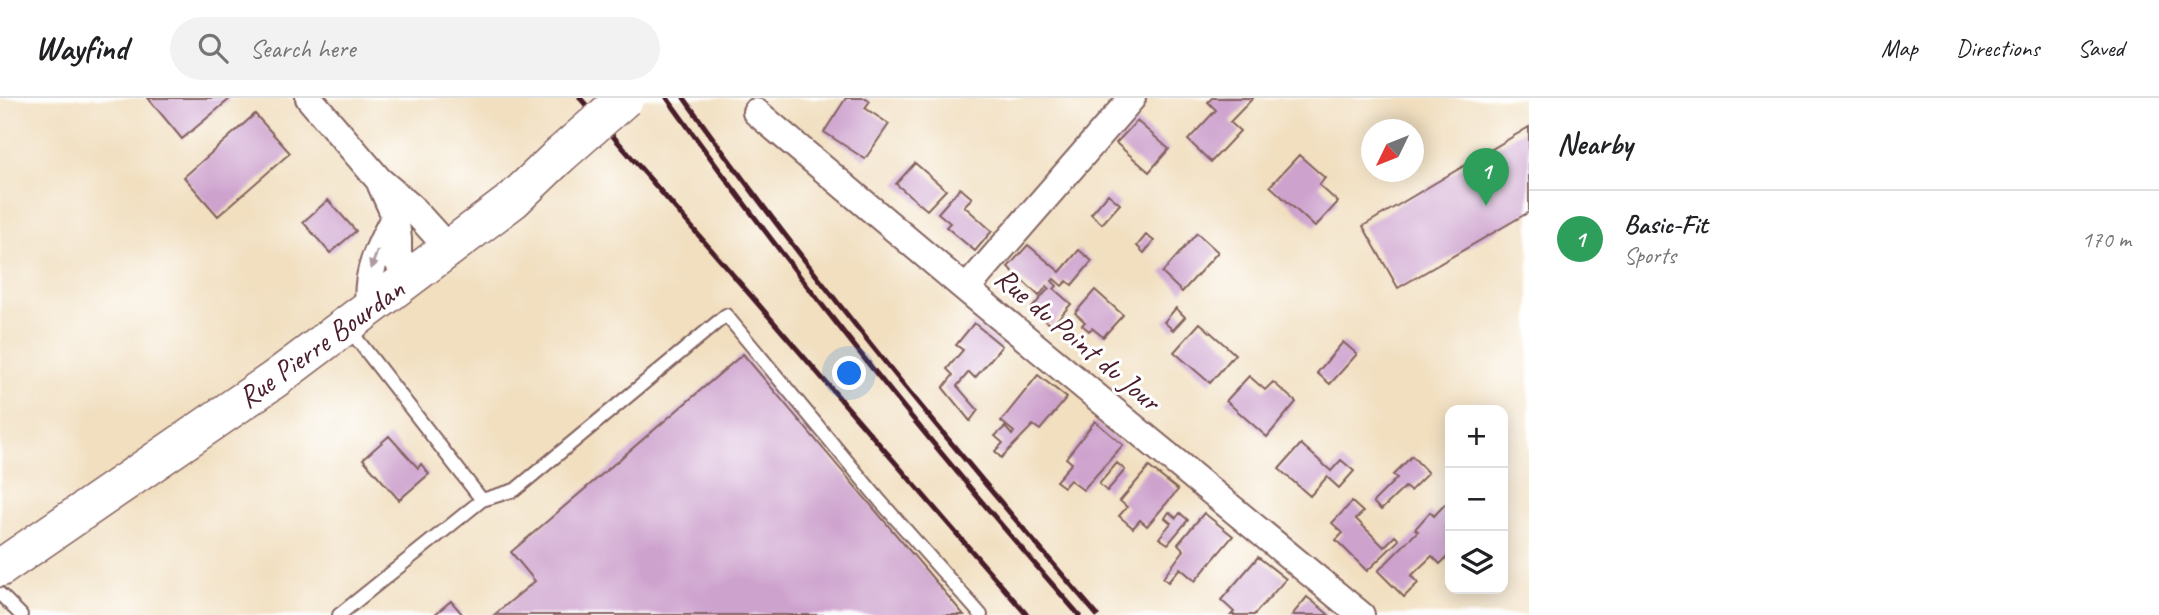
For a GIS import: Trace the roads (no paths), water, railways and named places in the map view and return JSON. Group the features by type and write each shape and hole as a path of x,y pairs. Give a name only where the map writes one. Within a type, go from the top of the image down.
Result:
{"street":[{"path":"309,98 379,180 411,207 449,249"},
{"name":"Rue Pierre Bourdan","path":"0,568 275,379 449,249 513,200 625,98"},
{"path":"966,289 1132,98"},
{"name":"Rue du Point du Jour","path":"756,112 1360,615"},
{"path":"379,180 395,216 398,262 409,278"},
{"path":"357,316 367,288 368,276 395,216"}],"lane":[{"path":"339,615 482,500 515,490 726,315 881,502 981,615"},
{"path":"357,316 482,500"},
{"path":"0,594 21,615"}],"railway":[{"path":"580,98 1027,615"},
{"path":"667,98 815,296 971,489 1079,615"},
{"path":"684,98 782,231 884,361 1097,615"}],"place":[{"name":"Basic-Fit","path":"1486,206"}]}
